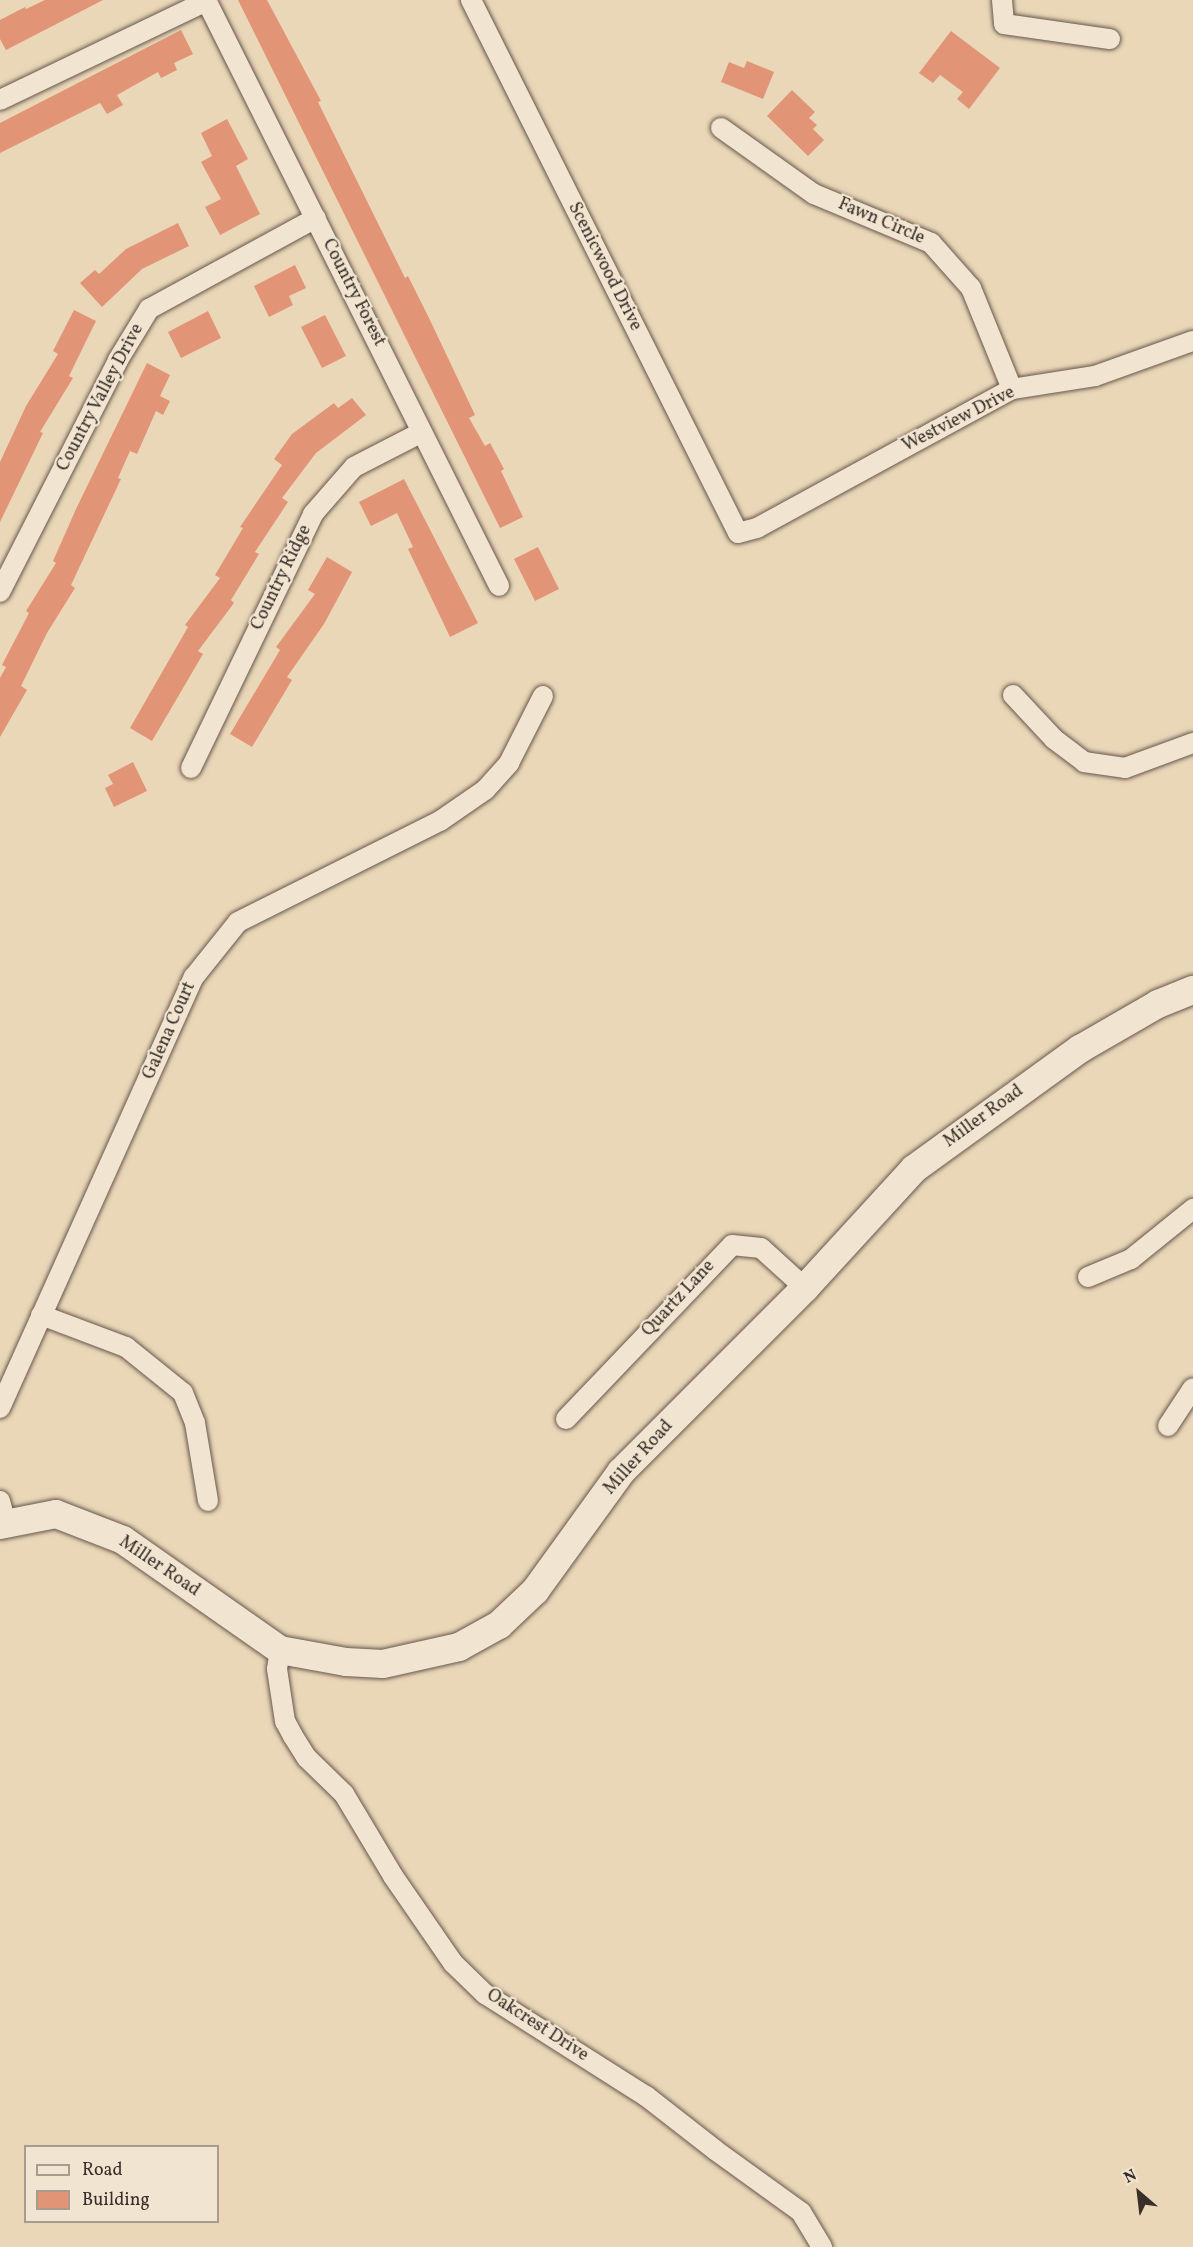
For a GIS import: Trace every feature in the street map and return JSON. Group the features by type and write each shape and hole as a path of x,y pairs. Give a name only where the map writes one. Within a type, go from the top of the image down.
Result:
{"street":[{"name":"Scenicwood Drive","path":"471,0 738,533"},
{"path":"1002,0 1004,24 1110,39"},
{"path":"0,100 207,1"},
{"name":"Country Forest","path":"207,1 499,586"},
{"name":"Fawn Circle","path":"721,128 814,194 931,243 971,288 1012,389"},
{"name":"Country Valley Drive","path":"0,592 118,360 149,309 316,218"},
{"name":"Westview Drive","path":"738,533 757,528 1012,389 1095,376 1193,341"},
{"name":"Country Ridge","path":"191,768 313,514 354,467 422,432"},
{"path":"1013,695 1054,739 1084,762 1125,768 1193,743"},
{"name":"Galena Court","path":"0,1408 194,977 238,922 440,821 485,790 509,763 543,696"},
{"name":"Miller Road","path":"2,1517 56,1514 123,1540 280,1650 346,1662 383,1664 459,1647 499,1625 535,1591 621,1472 805,1288 914,1169 1080,1049 1158,1004 1193,990"},
{"path":"1088,1277 1131,1259 1193,1209"},
{"name":"Quartz Lane","path":"566,1419 732,1245 761,1248 805,1288"},
{"path":"41,1316 126,1347 183,1393 195,1423 208,1501"},
{"path":"1168,1426 1193,1388"},
{"name":"Oakcrest Drive","path":"280,1650 277,1668 285,1720 292,1736 307,1758 344,1794 393,1876 453,1963 485,1994 646,2096 715,2150 801,2212 822,2247"}],"building":[{"path":"45,0 103,0 6,50 0,39 0,20"},
{"path":"238,0 267,0 321,101 318,102 405,278 408,276 429,318 475,415 469,418 485,446 490,443 504,469 501,471 523,517 500,528"},
{"path":"181,30 193,54 174,63 177,70 161,78 158,72 117,95 123,105 107,114 100,103 0,153 0,123"},
{"path":"951,31 1000,68 969,109 957,99 963,92 940,75 933,83 919,73"},
{"path":"747,61 774,72 763,99 721,82 729,62 744,68"},
{"path":"792,90 815,112 809,118 817,125 813,129 824,140 808,156 767,116"},
{"path":"227,119 248,159 236,166 260,214 220,235 205,207 221,199 201,162 212,156 201,133"},
{"path":"178,223 189,246 142,269 102,307 80,283 95,270 99,274 126,249"},
{"path":"295,265 306,288 289,296 293,305 269,317 254,286"},
{"path":"74,310 96,321 69,376 73,378 40,432 43,433 0,522 0,462 26,406 58,354 53,351"},
{"path":"208,311 221,338 181,358 168,332"},
{"path":"325,315 346,356 322,368 301,327"},
{"path":"147,363 170,375 160,396 170,401 163,415 156,411 137,454 130,451 118,478 121,479 71,585 75,588 47,633 21,686 27,690 0,737 0,678 6,667 2,665 29,613 26,611 56,563 53,561 76,509"},
{"path":"352,398 366,415 316,453 282,498 288,502 255,552 259,554 231,600 234,603 198,651 203,654 152,741 130,728 188,627 185,625 220,578 215,575 243,528 240,527 282,465 274,459 292,434 334,403 338,408"},
{"path":"404,479 478,623 450,637 408,549 413,547 397,513 371,526 359,502"},
{"path":"538,547 559,589 535,601 514,559"},
{"path":"327,557 352,572 324,624 287,677 292,680 252,747 230,734 280,650 276,647 315,594 308,590"},
{"path":"133,762 147,791 114,807 105,788 113,784 108,775"}]}
